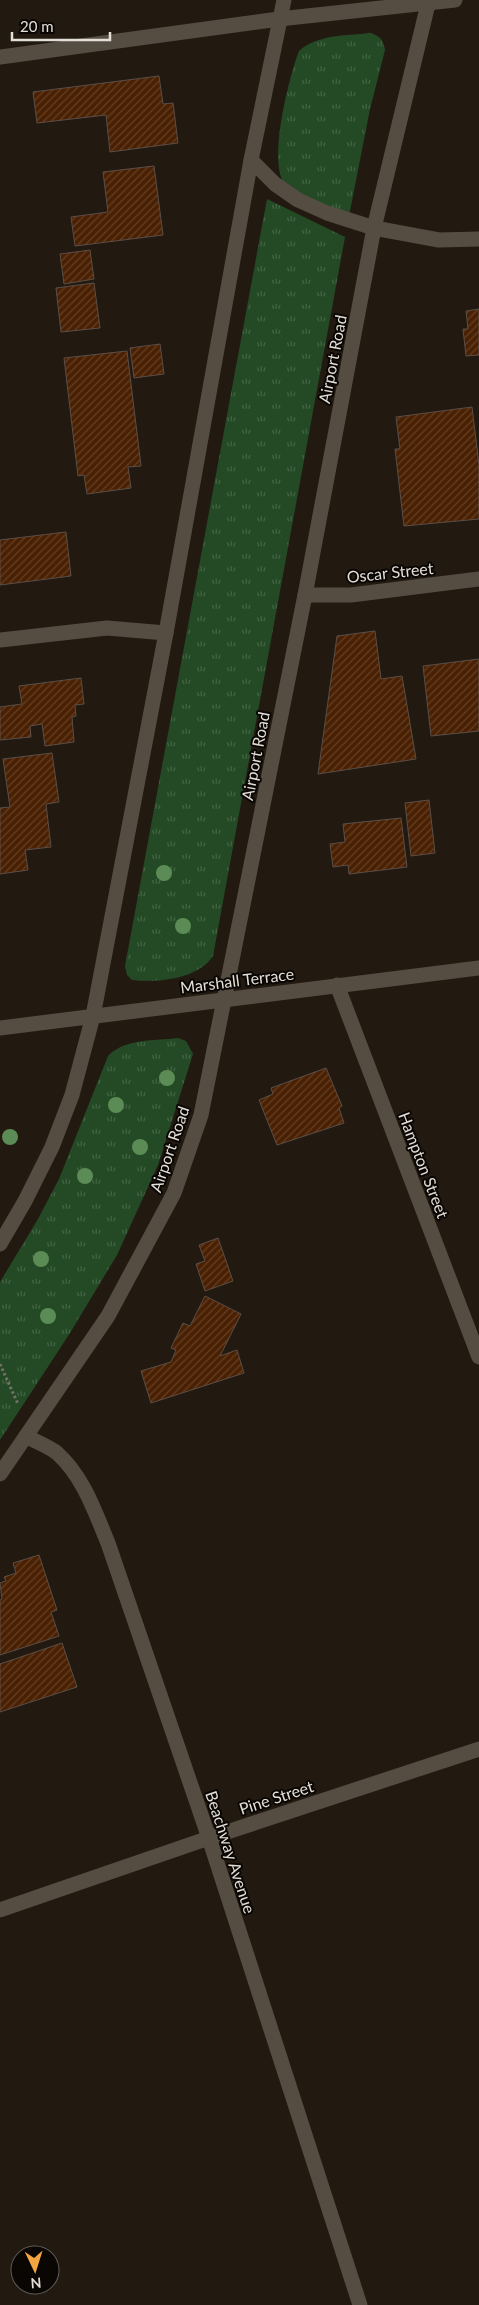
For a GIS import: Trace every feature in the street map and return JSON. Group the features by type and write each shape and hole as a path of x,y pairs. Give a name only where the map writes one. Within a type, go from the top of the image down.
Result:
{"street":[{"path":"0,1244 25,1201 52,1147 72,1095 93,1016 166,633 251,160 284,0"},
{"path":"0,56 279,19 455,0"},
{"name":"Airport Road","path":"0,1474 108,1316 174,1193 201,1115 305,595 374,228 429,2"},
{"path":"251,160 275,184 298,200 327,213 374,228 439,240 479,239"},
{"name":"Oscar Street","path":"305,595 351,595 479,579"},
{"path":"0,640 107,628 166,633"},
{"name":"Marshall Terrace","path":"0,1028 479,968"},
{"name":"Hampton Street","path":"337,985 479,1357"},
{"name":"Beachway Avenue","path":"26,1436 56,1453 75,1473 92,1504 108,1543 209,1838 360,2305"},
{"name":"Pine Street","path":"0,1910 209,1838 479,1749"}],"path":[{"path":"0,1364 13,1398 20,1407 38,1421"}],"green space":[{"path":"371,33 381,39 385,50 370,109 349,216 305,198 284,183 280,172 278,156 279,138 290,79 299,51 315,41"},
{"path":"267,199 345,237 213,956 198,970 177,978 154,981 132,980 127,975 125,966"},
{"path":"178,1038 186,1041 193,1054 158,1165 117,1255 70,1333 0,1440 0,1282 38,1219 59,1179 108,1056 115,1050 132,1043"}],"building":[{"path":"159,76 163,104 173,103 178,143 110,152 106,115 37,123 33,92"},
{"path":"154,166 163,235 75,246 71,217 108,212 103,172"},
{"path":"90,250 94,279 64,284 60,254"},
{"path":"94,283 100,328 61,332 56,288"},
{"path":"479,309 479,355 466,356 463,329 468,329 466,311"},
{"path":"160,344 164,374 134,378 130,348"},
{"path":"127,351 141,466 128,467 131,488 87,494 84,475 78,476 64,358"},
{"path":"472,407 479,465 479,519 404,526 395,449 400,449 396,417"},
{"path":"66,532 71,576 0,585 0,540"},
{"path":"375,631 381,679 402,676 416,759 318,774 337,636"},
{"path":"479,659 479,731 431,736 423,666"},
{"path":"81,678 84,704 75,705 76,716 72,717 74,742 45,746 42,724 30,726 31,737 0,740 0,707 22,704 19,686"},
{"path":"52,753 59,802 46,804 51,847 25,850 28,870 0,874 0,808 10,807 3,759"},
{"path":"429,800 435,853 411,856 405,803"},
{"path":"401,818 407,867 349,874 348,865 333,867 330,844 345,842 343,824"},
{"path":"326,1068 342,1106 339,1108 344,1123 277,1145 259,1100 273,1094 271,1088"},
{"path":"218,1238 233,1281 205,1291 196,1264 205,1261 199,1245"},
{"path":"205,1296 241,1314 220,1356 237,1350 244,1373 151,1403 141,1371 171,1362 176,1350 171,1348 183,1323 190,1326"},
{"path":"39,1555 57,1610 51,1612 59,1636 0,1655 0,1600 2,1599 0,1583 6,1581 4,1577 16,1573 13,1563"},
{"path":"62,1643 77,1687 0,1712 0,1664"}]}
